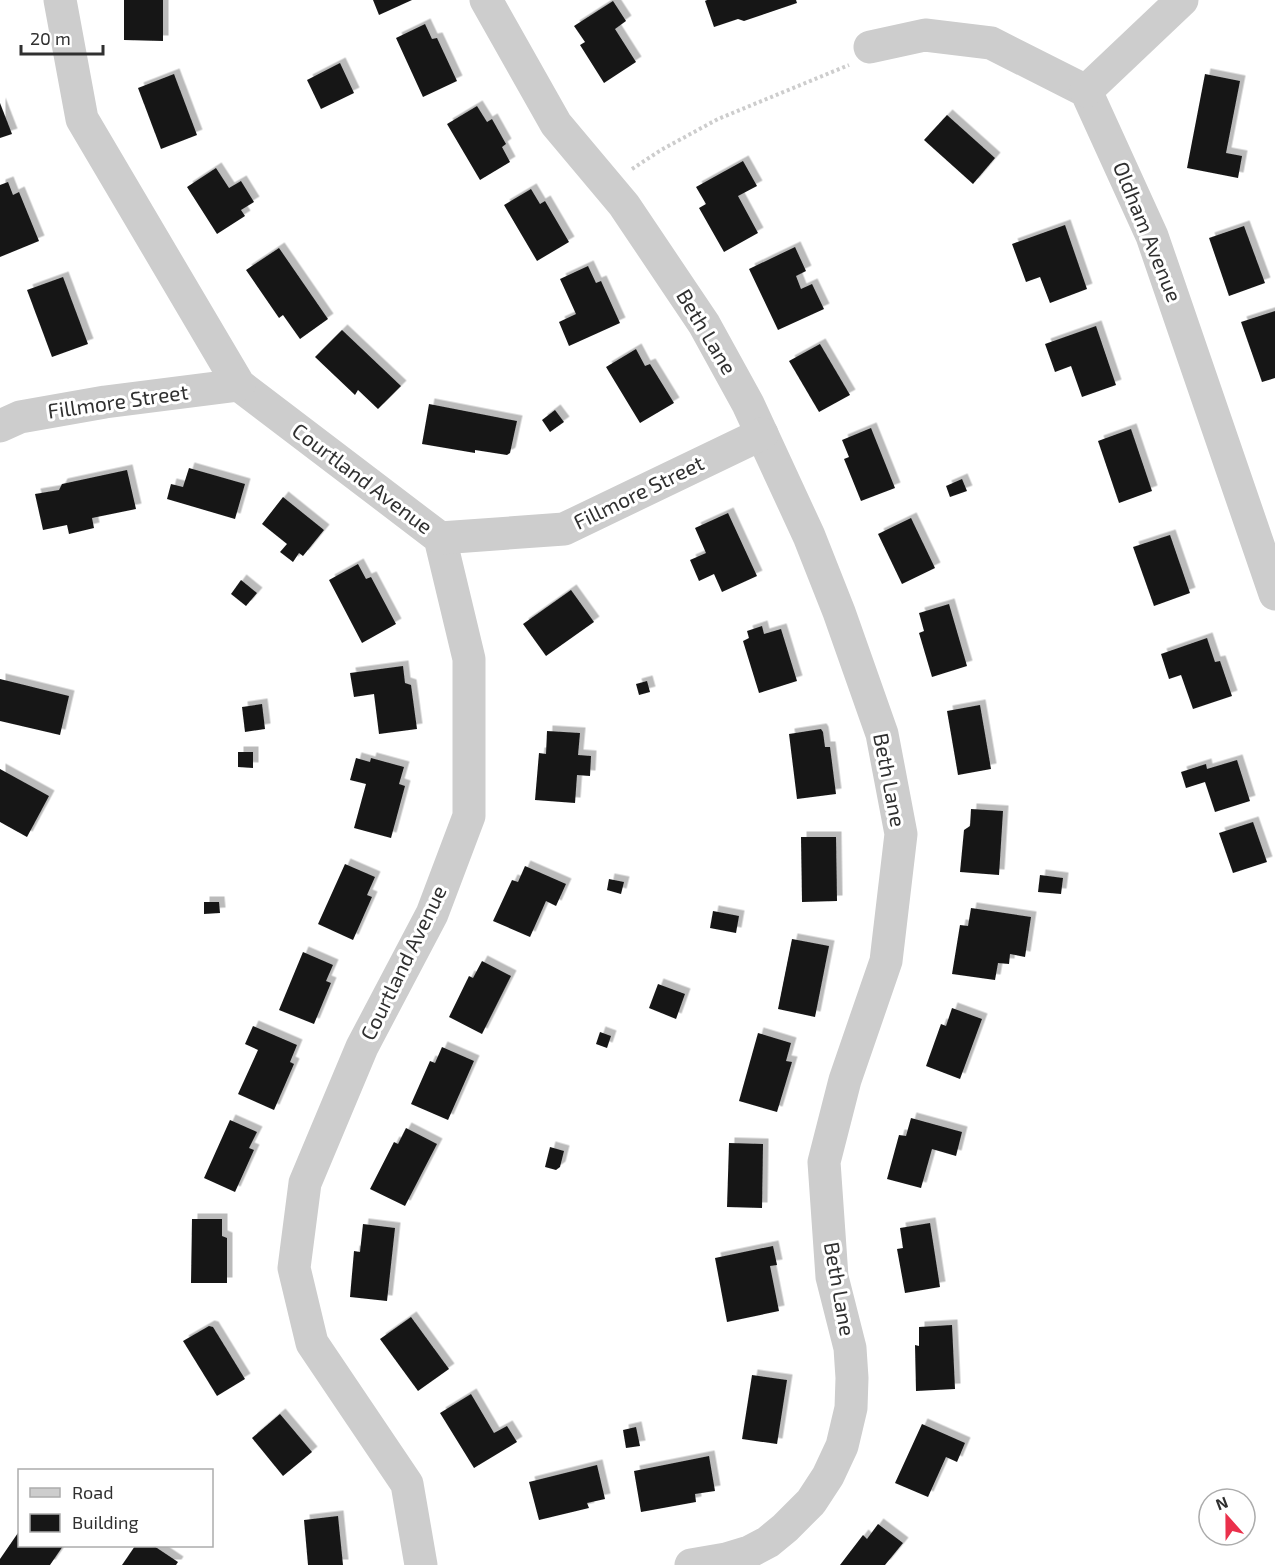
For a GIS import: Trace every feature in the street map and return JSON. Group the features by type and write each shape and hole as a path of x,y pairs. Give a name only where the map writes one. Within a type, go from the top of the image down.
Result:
{"street":[{"name":"Courtland Avenue","path":"60,0 82,119 239,385 440,538 469,659 469,816 432,914 362,1047 305,1183 294,1268 312,1342 406,1484 421,1565"},
{"name":"Beth Lane","path":"486,0 556,124 624,205 704,324 762,434 809,536 839,612 878,723 901,834 886,961 845,1080 824,1162 832,1277 850,1348 852,1378 851,1408 842,1446 828,1476 811,1502 768,1542 749,1552 726,1559 691,1565"},
{"path":"870,47 925,35 991,43 1086,91 1182,0"},
{"name":"Oldham Avenue","path":"1086,91 1152,236 1275,594"},
{"name":"Fillmore Street","path":"0,426 20,417 105,402 239,385"},
{"name":"Fillmore Street","path":"440,538 564,530 762,434"}],"path":[{"path":"608,185 661,150 718,119 847,67 870,47"}],"building":[{"path":"124,0 163,0 163,41 124,40"},
{"path":"373,0 412,0 379,15"},
{"path":"796,0 797,3 744,21 738,19 714,27 705,1"},
{"path":"613,1 626,21 615,29 636,62 604,83 580,45 585,42 574,26"},
{"path":"425,24 432,39 437,38 457,81 423,97 396,38"},
{"path":"340,63 354,93 321,109 307,80"},
{"path":"174,74 197,135 161,149 138,88"},
{"path":"1205,74 1240,81 1226,153 1242,156 1238,178 1187,168"},
{"path":"0,103 12,134 0,138"},
{"path":"477,106 487,122 492,119 506,144 502,147 510,162 480,180 447,124"},
{"path":"947,115 995,158 973,184 924,140"},
{"path":"743,161 757,186 738,196 758,233 724,252 699,208 706,204 696,187"},
{"path":"216,168 229,188 241,181 254,202 241,210 245,216 217,234 187,187"},
{"path":"8,182 13,195 19,192 39,241 0,257 0,185"},
{"path":"531,189 540,204 545,201 569,242 537,261 504,205"},
{"path":"1065,225 1087,289 1050,303 1040,277 1026,282 1012,244"},
{"path":"1244,226 1265,283 1229,296 1209,238"},
{"path":"795,247 806,271 796,276 801,289 812,284 824,309 778,330 749,269"},
{"path":"279,248 328,319 300,339 283,315 279,318 246,270"},
{"path":"588,266 596,283 601,281 620,323 569,346 559,322 576,314 560,279"},
{"path":"63,277 88,344 52,357 27,290"},
{"path":"1275,311 1275,378 1262,382 1241,322"},
{"path":"1096,326 1116,385 1082,397 1071,366 1055,372 1045,344"},
{"path":"342,330 401,386 378,409 358,390 355,395 315,357"},
{"path":"820,344 850,395 819,412 789,361"},
{"path":"636,349 645,366 650,364 674,403 640,423 606,367"},
{"path":"429,404 517,421 510,453 507,455 475,450 475,453 422,444"},
{"path":"555,410 564,422 550,432 542,420"},
{"path":"871,428 895,488 861,501 844,459 849,457 842,440"},
{"path":"1131,429 1152,491 1119,503 1098,441"},
{"path":"189,468 245,484 235,519 167,499 171,484 183,487"},
{"path":"127,470 136,509 92,518 94,528 69,534 67,525 43,530 35,494 59,490 62,484"},
{"path":"962,479 967,491 950,497 946,486"},
{"path":"283,497 324,530 303,556 299,553 293,562 280,552 287,544 262,524"},
{"path":"728,513 757,576 722,592 714,574 699,581 690,560 706,553 695,528"},
{"path":"911,518 935,568 902,584 878,534"},
{"path":"1170,535 1190,593 1154,606 1133,547"},
{"path":"358,564 366,579 371,577 396,624 362,643 329,580"},
{"path":"241,580 257,593 246,606 231,594"},
{"path":"571,590 594,622 546,656 523,624"},
{"path":"949,604 967,666 932,677 919,633 924,631 919,613"},
{"path":"762,626 764,634 781,629 797,681 759,693 743,641 749,638 747,631"},
{"path":"1207,638 1215,662 1220,661 1232,696 1193,709 1181,675 1169,679 1161,654"},
{"path":"403,666 405,683 411,685 417,729 379,734 374,694 354,697 350,673"},
{"path":"0,679 69,696 60,735 0,721"},
{"path":"647,681 650,692 639,695 636,684"},
{"path":"262,704 265,729 245,732 242,707"},
{"path":"980,705 991,769 958,775 947,711"},
{"path":"821,729 825,747 830,747 836,794 797,799 789,734"},
{"path":"547,731 580,733 578,755 591,756 590,776 577,775 575,803 535,800 539,753 546,754"},
{"path":"238,752 253,752 253,768 238,767"},
{"path":"356,758 370,762 371,758 404,767 399,784 405,786 391,838 354,828 366,784 350,780"},
{"path":"1237,760 1250,801 1215,812 1205,782 1186,788 1181,772 1206,764 1207,769"},
{"path":"0,769 49,796 27,837 0,822"},
{"path":"971,809 1003,811 999,875 960,872 964,830 970,826"},
{"path":"1253,822 1267,862 1233,873 1219,833"},
{"path":"801,837 836,837 837,901 802,902"},
{"path":"345,864 375,877 367,895 372,897 353,940 318,924"},
{"path":"525,866 566,884 556,906 546,901 530,937 493,921 512,880 518,882"},
{"path":"1040,875 1063,878 1061,894 1038,892"},
{"path":"609,879 624,882 621,894 607,890"},
{"path":"204,902 219,902 220,913 204,914"},
{"path":"971,908 1031,917 1025,957 1010,954 1009,964 998,963 995,980 952,974 960,925 968,926"},
{"path":"713,911 739,916 736,933 710,928"},
{"path":"792,939 829,946 815,1017 778,1009"},
{"path":"303,952 333,965 326,981 331,983 314,1024 279,1010"},
{"path":"482,961 511,976 482,1034 449,1017 469,976 473,978"},
{"path":"658,984 685,994 676,1019 649,1008"},
{"path":"952,1008 982,1019 960,1079 926,1066 941,1024 946,1026"},
{"path":"253,1026 297,1045 290,1062 294,1064 274,1110 238,1094 258,1050 245,1044"},
{"path":"600,1032 611,1036 607,1048 596,1044"},
{"path":"758,1033 791,1043 786,1061 792,1062 777,1112 739,1101"},
{"path":"442,1047 474,1061 448,1120 411,1104 430,1061 435,1063"},
{"path":"911,1118 962,1132 956,1156 932,1149 921,1188 887,1179 899,1135 906,1136"},
{"path":"230,1120 257,1132 249,1148 254,1150 235,1192 204,1178"},
{"path":"406,1128 437,1144 405,1206 370,1189 394,1142 398,1144"},
{"path":"729,1143 763,1144 762,1208 727,1207"},
{"path":"550,1147 564,1151 560,1167 556,1170 545,1167"},
{"path":"192,1219 222,1219 222,1236 227,1238 227,1283 191,1283"},
{"path":"930,1223 940,1287 905,1293 897,1249 903,1248 900,1228"},
{"path":"363,1224 395,1228 387,1301 350,1297 354,1251 360,1252"},
{"path":"773,1246 777,1265 770,1266 779,1311 727,1322 715,1258"},
{"path":"411,1317 449,1369 418,1391 380,1339"},
{"path":"952,1325 955,1389 916,1391 915,1345 919,1346 919,1327"},
{"path":"209,1326 213,1327 245,1379 217,1396 183,1341"},
{"path":"752,1375 787,1380 777,1444 742,1439"},
{"path":"471,1394 494,1433 507,1426 517,1442 474,1468 440,1413"},
{"path":"280,1414 312,1452 283,1476 252,1438"},
{"path":"922,1424 965,1443 957,1462 946,1457 928,1497 895,1483"},
{"path":"636,1427 640,1446 626,1448 623,1430"},
{"path":"709,1456 715,1491 695,1494 696,1502 641,1512 634,1471"},
{"path":"597,1465 605,1499 587,1503 589,1508 539,1520 529,1482"},
{"path":"338,1516 343,1565 308,1565 304,1520"},
{"path":"878,1524 903,1543 885,1565 840,1565 863,1535 867,1539"},
{"path":"18,1533 18,1547 62,1547 50,1565 0,1565 0,1559"},
{"path":"134,1547 156,1547 178,1562 176,1565 122,1565"}]}
